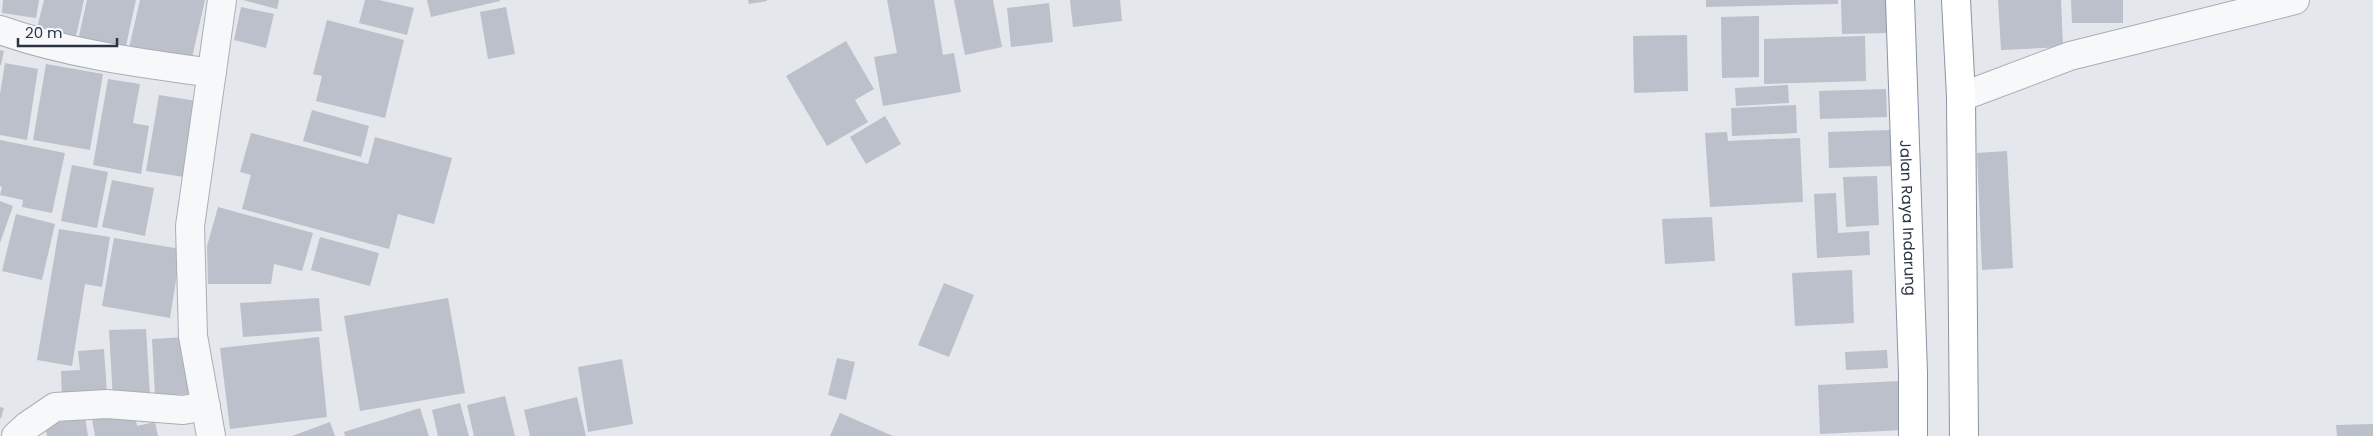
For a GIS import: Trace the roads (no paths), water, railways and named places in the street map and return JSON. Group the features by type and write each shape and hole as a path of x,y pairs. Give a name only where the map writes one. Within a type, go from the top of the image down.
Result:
{"highway":[{"name":"Jalan Raya Indarung","path":"1900,0 1913,364 1913,436"},
{"path":"1956,0 1961,97 1964,436"}],"street":[{"path":"211,436 193,336 190,226 222,0"},
{"path":"1961,97 2070,56 2295,0"},
{"path":"0,30 40,44 124,60 212,73"},
{"path":"16,436 55,407 107,404 183,410 206,406"}]}
